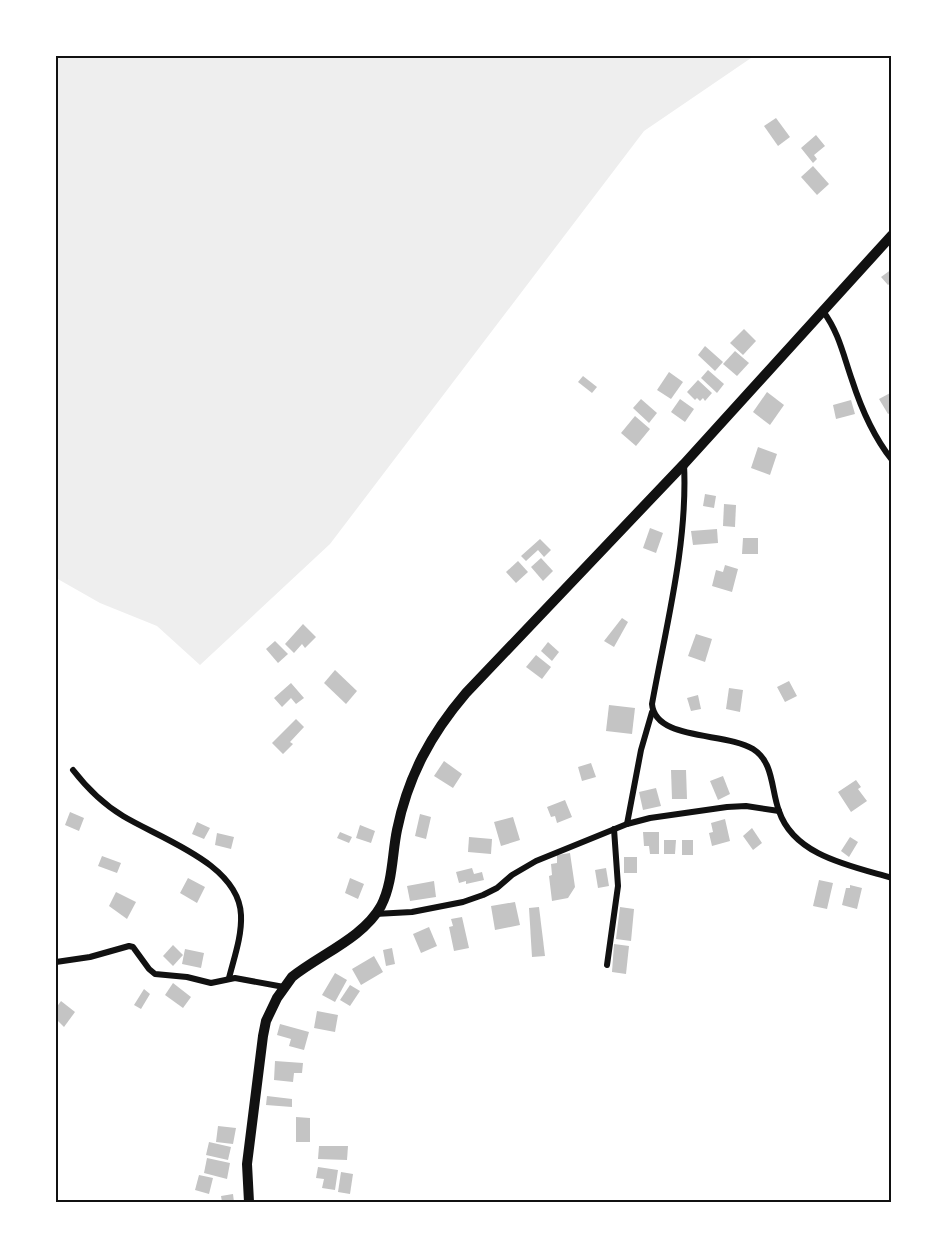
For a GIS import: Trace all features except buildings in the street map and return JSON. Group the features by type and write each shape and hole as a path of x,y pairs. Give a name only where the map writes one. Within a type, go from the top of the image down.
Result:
{"main road":[{"path":"249,1203 246,1164 263,1036 271,1009 284,987 304,968 361,929 381,906 387,889 398,824 408,786 436,730 466,693 684,464 891,235"}],"street":[{"path":"823,310 840,338 862,410 891,460"},
{"path":"627,824 641,750 652,712 679,551 686,488 684,464"},
{"path":"652,712 663,725 689,733 735,740 755,750 765,761 779,811 794,835 815,852 891,878"},
{"path":"73,770 92,792 122,815 187,851 228,880 237,896 241,914 240,932 229,978"},
{"path":"375,914 412,912 463,902 496,888 512,875 536,861 627,824 650,818 746,806 779,811"},
{"path":"607,964 618,886 614,829"},
{"path":"56,962 90,957 129,945 155,975 187,977 210,983 229,978 284,987"}],"shaded area":[{"path":"56,56 754,56 644,131 330,544 200,665 157,626 100,603 56,578"}]}
